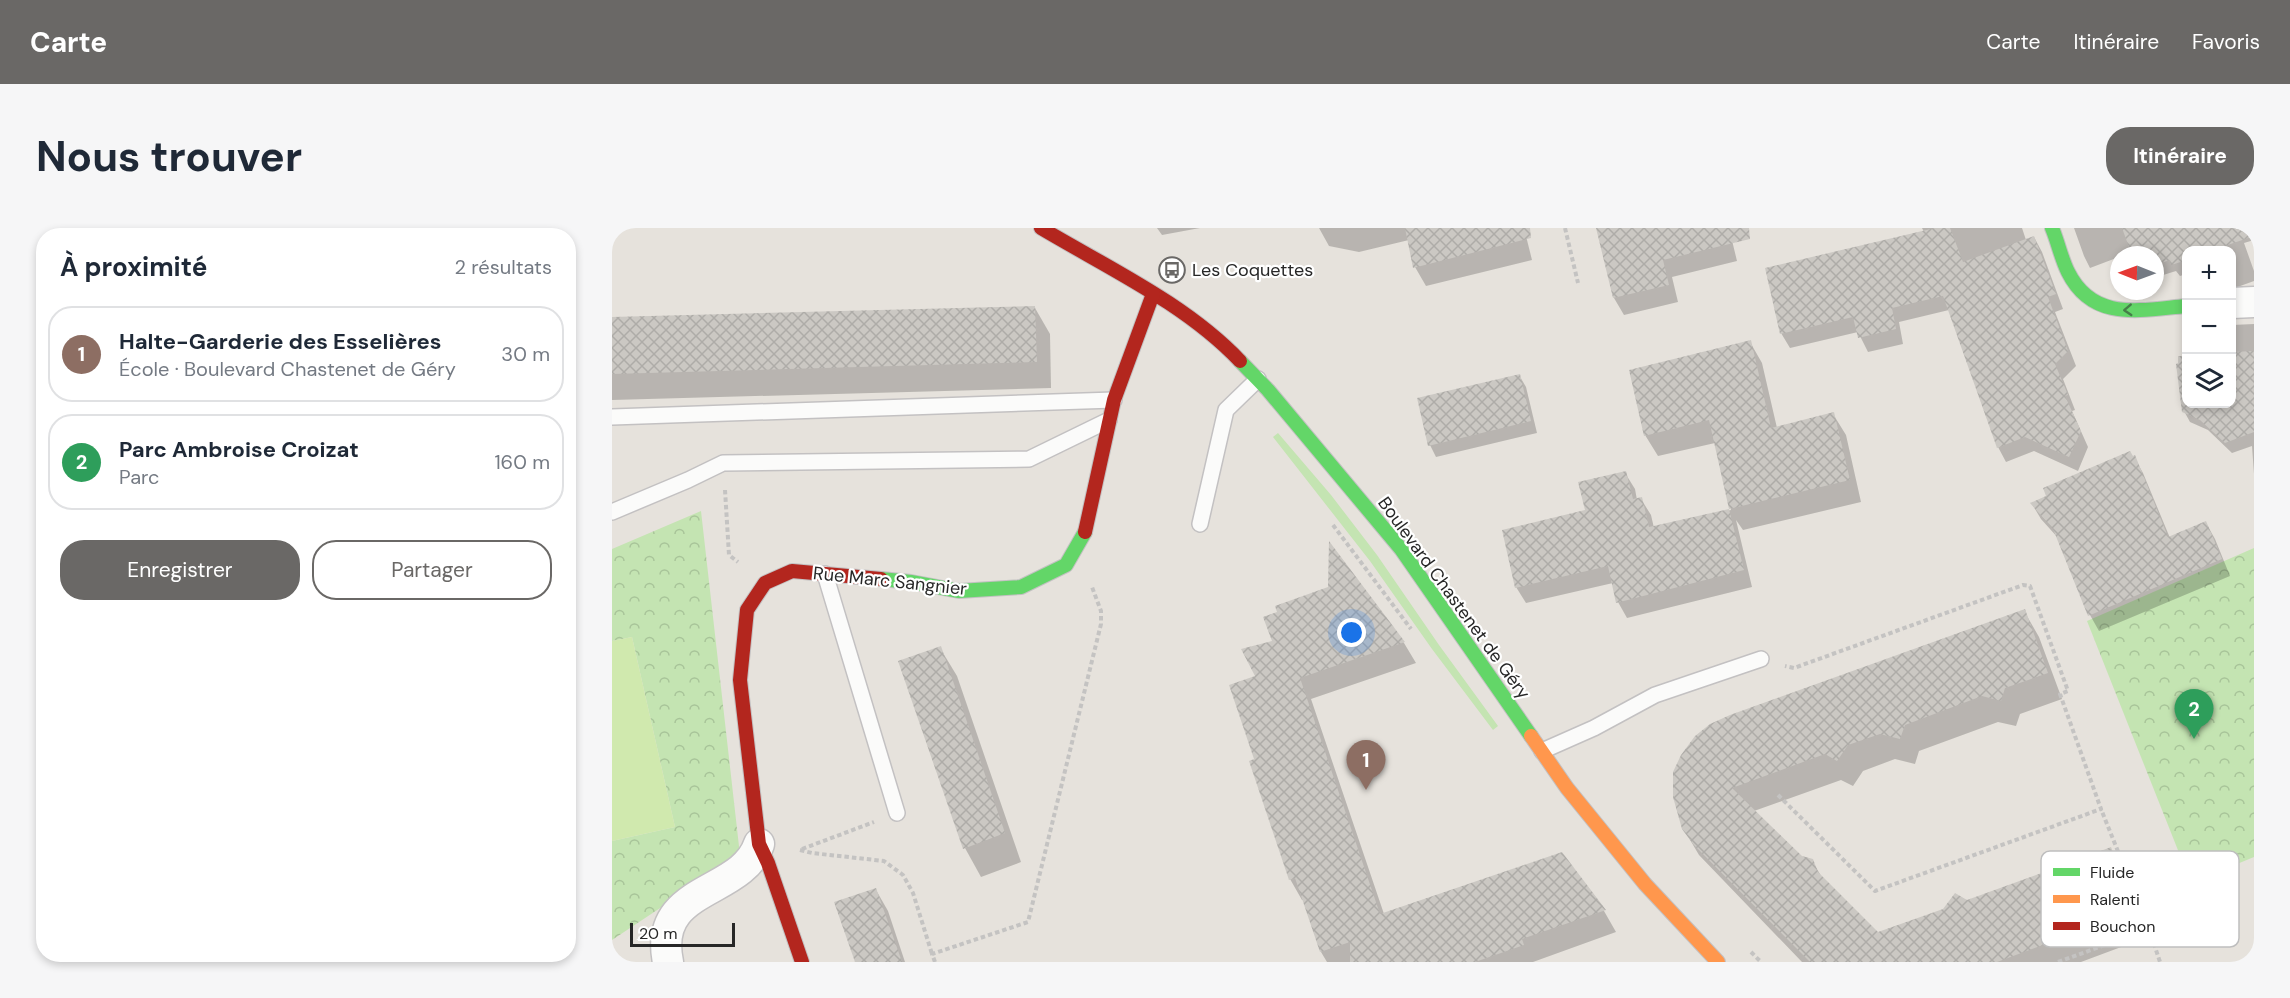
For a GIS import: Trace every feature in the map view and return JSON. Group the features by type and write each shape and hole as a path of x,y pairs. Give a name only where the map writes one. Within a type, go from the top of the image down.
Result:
{"street":[{"name":"Boulevard Chastenet de Géry","path":"1041,228 1188,315 1224,344 1258,379 1401,549 1567,788 1645,884 1718,962"},
{"path":"2052,228 2069,272 2085,297 2095,304 2106,309 2118,310 2182,306"},
{"name":"Rue Marc Sangnier","path":"802,962 763,854 740,680 742,636 747,610 765,583 792,571 911,582 959,591 1021,587 1066,565 1087,529 1114,400 1154,294"},
{"path":"2236,303 2254,302"},
{"path":"668,962 666,951 668,932 683,905 746,866 755,855 763,854"}],"lane":[{"path":"1200,524 1226,410 1258,379"},
{"path":"612,417 1114,400"},
{"path":"612,512 723,463 1029,459 1110,420"},
{"path":"825,574 897,813"},
{"path":"1542,751 1594,728 1655,695 1761,659"}],"path":[{"path":"1565,228 1578,283"},
{"path":"723,463 729,555"},
{"path":"1761,659 1794,668 2023,585 2030,586 2068,691 2060,694 2118,851"},
{"path":"932,954 1028,922 1101,624 1101,611"},
{"path":"1778,795 1875,891 2101,809"},
{"path":"763,854 800,850 897,813"},
{"path":"800,850 884,861 903,875 913,893 935,962"},
{"path":"2058,962 2101,947"},
{"path":"2155,947 2160,962"}],"green space":[{"path":"1278,433 1331,495 1377,555 1498,726 1493,730 1370,561 1273,437"},
{"path":"701,511 740,855 612,940 612,841 675,827 632,637 612,641 612,549"},
{"path":"2254,548 2254,857 2239,863 2239,851 2178,851 2087,621"},
{"path":"632,637 675,827 612,841 612,641"}],"building":[{"path":"1405,228 1530,228 1531,238 1413,268"},
{"path":"1596,228 1749,228 1750,239 1663,260 1669,285 1613,298"},
{"path":"1935,228 1950,228 1963,262 2034,236 2056,294 2048,297 2068,351 2055,364 2068,395 2065,396 2081,431 2069,457 2025,437 1997,448 1943,296 1892,308 1896,329 1858,338 1853,317 1780,334 1765,268"},
{"path":"2122,228 2254,228 2254,236 2225,246 2182,246 2182,262 2171,265 2170,260 2164,262 2164,246 2129,246"},
{"path":"1035,306 1037,362 612,374 612,317"},
{"path":"1751,340 1771,428 1834,412 1850,480 1729,509 1709,420 1644,436 1629,370"},
{"path":"2254,351 2254,432 2225,443 2200,420 2182,412 2176,364 2178,356 2182,356 2182,408 2236,408 2236,352"},
{"path":"1520,374 1531,421 1428,446 1417,398"},
{"path":"2130,451 2133,456 2135,455 2168,537 2206,521 2222,559 2088,616 2053,529 2030,503 2046,496 2043,488"},
{"path":"1626,471 1633,499 1642,497 1649,527 1729,509 1744,570 1616,603 1608,566 1515,588 1502,530 1585,510 1578,482"},
{"path":"1329,541 1405,642 1300,678 1380,914 1562,852 1606,910 1522,939 1524,945 1475,962 1350,962 1350,942 1320,952 1295,878 1289,880 1249,761 1254,759 1229,685 1255,676 1241,649 1272,641 1263,617 1277,612 1275,606 1328,587"},
{"path":"2025,609 2048,673 2005,688 2001,701 1982,696 1905,725 1900,739 1880,734 1848,745 1837,761 1825,754 1732,788 1802,856 1813,859 1818,872 1878,932 1943,909 1955,893 1967,900 2041,873 2041,946 1997,962 1810,962 1693,844 1682,829 1673,797 1673,772 1681,755 1695,736 1710,724"},
{"path":"941,646 1005,833 963,849 898,661"},
{"path":"2111,847 2112,851 2101,851"},
{"path":"876,888 902,962 855,962 834,902"}],"traffic: fast":[{"path":"2052,228 2068,272 2078,288 2091,299 2104,306 2119,309 2182,306"},
{"path":"1240,361 1268,390 1401,549 1531,736"},
{"path":"881,579 959,591 1021,587 1066,565 1085,532"}],"traffic: slow":[{"path":"1531,736 1567,788 1645,884 1718,962"}],"traffic: jam":[{"path":"1041,228 1171,304 1196,322 1240,361"},
{"path":"1085,532 1114,400 1153,294"},
{"path":"802,962 768,863 759,844 740,680 747,610 765,583 792,571 881,579"}],"place":[{"name":"Les Coquettes","path":"1172,270"},
{"name":"Parc Ambroise Croizat","path":"2194,739"},
{"name":"Halte-Garderie des Esselières","path":"1366,790"}]}
